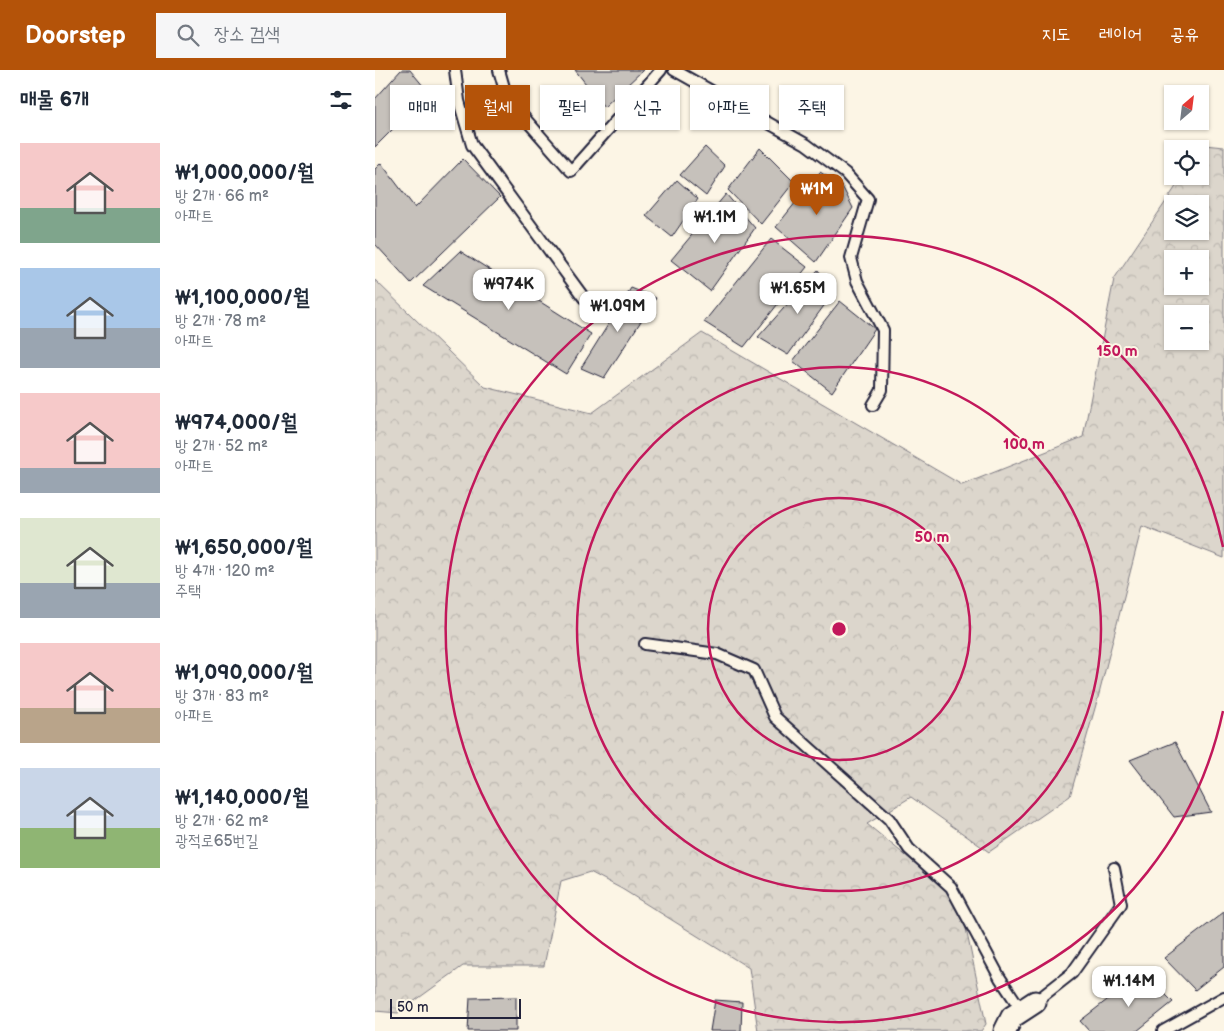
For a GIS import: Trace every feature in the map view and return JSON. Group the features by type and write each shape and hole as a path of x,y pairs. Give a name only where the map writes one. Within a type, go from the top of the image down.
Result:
{"street":[{"path":"1005,1031 1012,1017 1028,1006"}],"lane":[{"path":"455,70 459,101 472,146 584,298"},
{"path":"499,70 507,98 571,170 661,70"},
{"path":"674,70 806,144 845,173 868,199 851,258 857,282 883,330 882,390 873,405"},
{"path":"645,644 717,654 753,670 775,717 889,819 909,849 951,887 999,978 1028,1006 1072,973 1121,904 1114,868"},
{"path":"1163,1031 1224,997"}],"green space":[{"path":"1209,146 1224,147 1224,558 1142,526 1099,694 1070,796 989,852 911,797 867,824 960,900 986,1024 981,1031 758,1031 749,968 622,889 590,872 561,881 544,966 463,966 398,1013 375,1011 375,280 485,387 592,413 702,333 962,485 1083,437 1114,279 1164,204 1164,240 1209,240 1209,195 1170,195 1177,185 1209,185"}],"building":[{"path":"401,70 410,70 422,85 390,85 390,130 392,130 375,147 375,99"},
{"path":"575,70 643,70 627,85 615,85 615,97 605,106 605,85 587,85"},
{"path":"705,147 725,166 706,196 680,175"},
{"path":"760,148 794,182 761,224 728,190"},
{"path":"463,159 500,197 411,283 375,244 375,169 381,163 415,208"},
{"path":"820,172 842,186 853,208 816,262 776,227"},
{"path":"677,180 698,199 672,237 646,216"},
{"path":"726,194 755,228 710,291 671,260"},
{"path":"771,239 807,267 744,347 704,322"},
{"path":"460,251 591,334 566,374 423,286"},
{"path":"818,270 834,292 788,355 758,337"},
{"path":"631,288 656,298 604,378 581,368"},
{"path":"840,301 875,329 832,392 793,361"},
{"path":"1175,742 1211,812 1174,817 1130,760"},
{"path":"1224,912 1224,967 1195,990 1164,958"},
{"path":"1143,972 1173,1002 1137,1031 1089,1031 1080,1021"},
{"path":"516,997 516,1031 468,1031 470,998"},
{"path":"715,1000 742,1002 741,1031 710,1031"}]}
